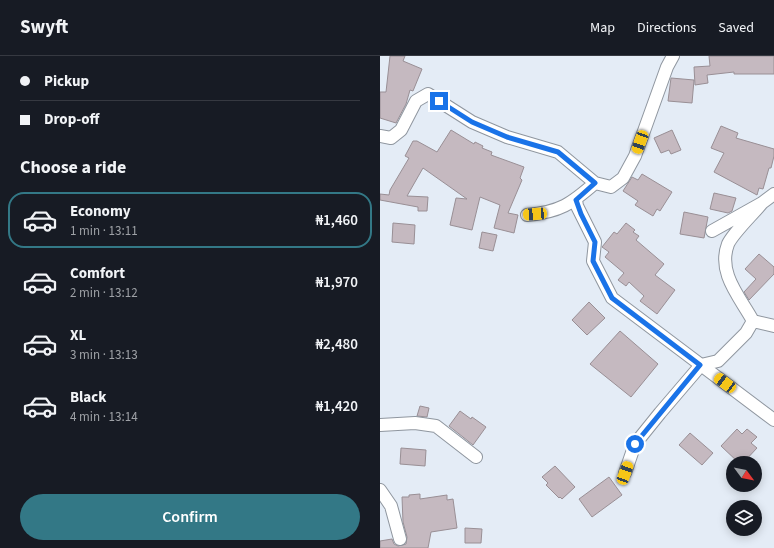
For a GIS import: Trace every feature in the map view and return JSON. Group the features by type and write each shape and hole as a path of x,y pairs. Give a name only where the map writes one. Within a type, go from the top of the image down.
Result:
{"street":[{"path":"380,136 391,138 401,130 416,101 428,94 472,122 507,137 558,152 595,183 611,187 623,178 635,156 666,67 673,56"},
{"path":"527,215 547,213 562,208 576,200 595,183"},
{"path":"712,231 762,203 774,194"},
{"path":"576,200 577,206 595,242 593,261 612,298 774,420"},
{"path":"762,203 729,243 724,261 727,274 752,321 774,326"},
{"path":"625,473 635,444 700,365 718,361 746,333 752,321"},
{"path":"380,425 415,423 436,426 476,458"},
{"path":"380,490 391,506 400,540"}],"building":[{"path":"390,56 405,56 403,61 422,69 413,91 410,90 406,104 396,123 380,118 380,92 386,92"},
{"path":"709,56 774,56 774,74 734,74 734,72 707,75 708,83 695,85 694,67 710,66"},
{"path":"671,78 694,80 692,103 668,101"},
{"path":"721,126 738,133 736,138 774,149 771,168 769,168 763,189 759,188 757,195 714,172 724,153 711,148"},
{"path":"451,130 474,144 475,142 483,146 482,148 492,152 491,155 524,167 520,178 522,180 508,213 518,215 514,233 494,228 500,205 480,197 472,230 450,225 456,198 467,199 423,168 407,196 428,197 427,211 418,211 418,207 380,200 380,194 389,195 390,190 409,158 405,156 413,141 417,141 437,152"},
{"path":"672,130 681,150 671,154 669,150 661,153 654,138"},
{"path":"642,174 672,192 660,211 657,209 653,216 635,205 638,201 623,191 632,177 638,180"},
{"path":"714,193 736,198 732,211 728,213 710,209"},
{"path":"684,212 708,217 704,238 680,234"},
{"path":"393,223 415,225 414,244 392,242"},
{"path":"626,223 635,230 633,232 639,236 636,240 664,264 655,275 675,290 657,314 640,301 644,296 629,282 626,286 618,280 624,273 605,257 609,252 602,247 614,232 617,234"},
{"path":"482,232 497,235 493,251 479,248"},
{"path":"759,254 774,267 774,274 749,300 744,292 756,279 745,269"},
{"path":"589,302 605,318 587,335 572,320"},
{"path":"620,331 658,364 631,397 590,364"},
{"path":"420,406 429,408 427,417 417,416"},
{"path":"460,411 486,427 473,445 449,426"},
{"path":"737,429 742,434 747,429 757,437 751,443 757,448 750,456 732,456 721,446"},
{"path":"690,433 713,453 702,465 679,445"},
{"path":"401,448 426,450 425,466 400,464"},
{"path":"555,466 575,487 562,499 560,497 559,498 546,485 548,483 542,477"},
{"path":"609,477 622,495 592,517 579,499"},
{"path":"420,494 420,499 447,495 447,500 453,499 457,528 431,532 428,548 380,548 380,541 392,539 394,544 398,546 406,544 407,537 403,522 402,497"},
{"path":"465,528 482,529 481,543 465,543"}],"route":[{"path":"439,101 472,122 507,137 558,152 595,183 576,200 577,206 595,242 593,261 612,298 700,365 635,444"}]}
